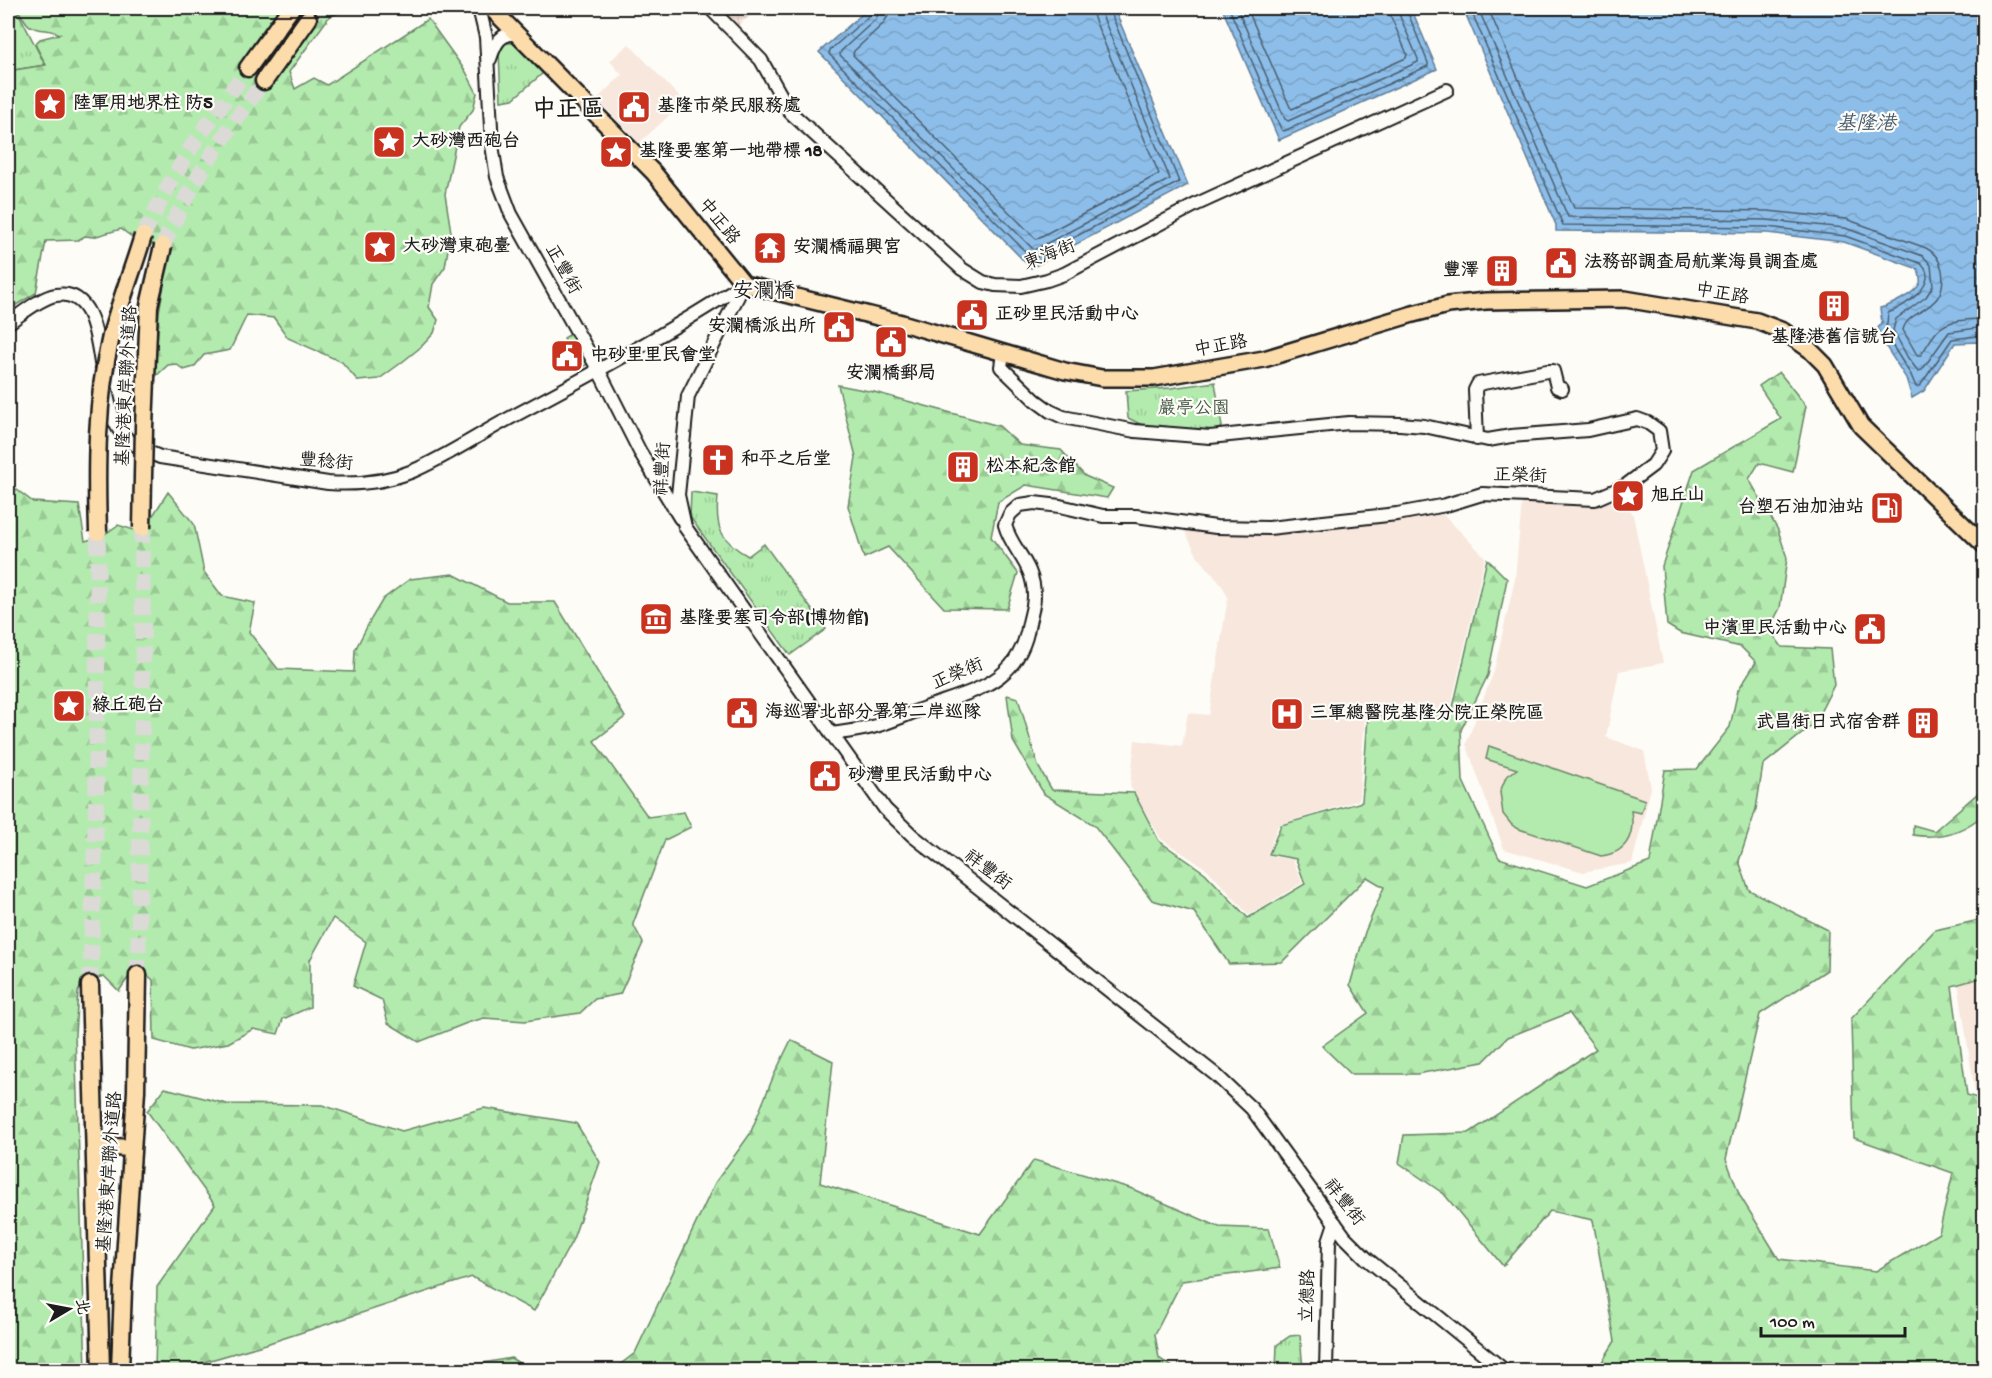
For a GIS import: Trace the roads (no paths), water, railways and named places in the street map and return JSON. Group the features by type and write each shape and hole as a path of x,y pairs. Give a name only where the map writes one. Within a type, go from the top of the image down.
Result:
{"highway":[{"path":"248,68 291,8"},
{"path":"264,81 308,19"},
{"name":"基隆港東岸聯外道路","path":"98,532 100,404 111,336 143,236"},
{"name":"基隆港東岸聯外道路","path":"142,528 149,306 163,246"},
{"name":"基隆港東岸聯外道路","path":"120,1371 136,1091 138,975"},
{"name":"基隆港東岸聯外道路","path":"90,985 102,1371"},
{"path":"95,1146 131,1148"}],"main road":[{"name":"中正路","path":"491,8 654,173 744,284 902,323 1003,353 1102,378 1178,375 1264,359 1413,314 1448,305 1477,302 1625,298 1745,318 1775,327 1809,349 1825,365 1861,426 1984,545"}],"street":[{"name":"正豐街","path":"479,8 486,37 492,145 497,177 511,214 685,527"},
{"name":"東海街","path":"710,8 761,60 790,112 962,269 983,282 1002,285 1021,286 1064,274 1197,204 1447,90"},
{"path":"488,66 500,37 509,33 518,34"},
{"name":"豐稔街","path":"8,323 55,295 67,295 78,299 87,309 93,321 110,412 114,422 130,443 141,449 160,457 328,483 369,483 413,471 598,369 744,284"},
{"name":"祥豐街","path":"744,284 688,396 678,495 685,527 885,809 913,836 1216,1075 1252,1109 1335,1223 1367,1260 1504,1371"},
{"name":"正榮街","path":"831,734 875,726 974,692 991,683 1014,663 1023,647 1034,596 1029,570 1023,556 1008,536 1005,525 1010,514 1020,505 1034,503 1060,506 1103,516 1136,516 1216,527 1269,528 1397,514 1446,505 1482,494 1595,499 1634,479 1653,465 1662,451 1659,431 1637,419 1587,430 1488,440 1424,426 1400,424 1349,423 1210,436 1135,431 1063,417 1050,411 1035,400 1001,367 1003,353"},
{"path":"1477,439 1475,390 1478,384 1553,371 1557,387 1562,389"},
{"path":"658,482 664,486 673,486 679,480"},
{"name":"立德路","path":"1326,1371 1329,1241 1335,1223"}],"water":[{"path":"869,8 1114,8 1188,185 1031,268 819,52"},
{"path":"1222,8 1411,8 1437,69 1279,140"},
{"name":"基隆港","path":"1463,8 1984,8 1984,350 1978,342 1955,343 1924,391 1912,398 1906,378 1881,339 1878,328 1882,323 1880,308 1902,299 1918,287 1920,276 1918,269 1844,242 1767,233 1556,231 1556,225"}],"tunnel":[{"path":"308,19 317,8"},
{"path":"143,236 192,146 248,68"},
{"path":"163,246 196,181 221,141 264,81"},
{"path":"138,975 143,648 142,528"},
{"path":"90,985 96,815 98,532"}],"place":[{"name":"陸軍用地界柱 防5","path":"50,104"},
{"name":"基隆市榮民服務處","path":"634,107"},
{"name":"大砂灣西砲台","path":"389,142"},
{"name":"基隆要塞第一地帶標 18","path":"616,152"},
{"name":"大砂灣東砲臺","path":"380,247"},
{"name":"安瀾橋福興宮","path":"770,248"},
{"name":"法務部調查局航業海員調查處","path":"1561,263"},
{"name":"豐澤","path":"1502,271"},
{"name":"基隆港舊信號台","path":"1834,306"},
{"name":"正砂里民活動中心","path":"972,315"},
{"name":"安瀾橋派出所","path":"839,327"},
{"name":"安瀾橋郵局","path":"891,342"},
{"name":"中砂里里民會堂","path":"567,356"},
{"name":"和平之后堂","path":"718,460"},
{"name":"松本紀念館","path":"963,467"},
{"name":"旭丘山","path":"1628,496"},
{"name":"台塑石油加油站","path":"1887,508"},
{"name":"基隆要塞司令部(博物館)","path":"656,619"},
{"name":"中濱里民活動中心","path":"1870,629"},
{"name":"綠丘砲台","path":"69,706"},
{"name":"海巡署北部分署第二岸巡隊","path":"742,713"},
{"name":"三軍總醫院基隆分院正榮院區","path":"1287,714"},
{"name":"武昌街日式宿舍群","path":"1923,723"},
{"name":"砂灣里民活動中心","path":"825,776"}],"district":[{"name":"中正區","path":"568,111"},
{"name":"安瀾橋","path":"764,293"}],"park label":[{"name":"巖亭公園","path":"1194,409"}]}
